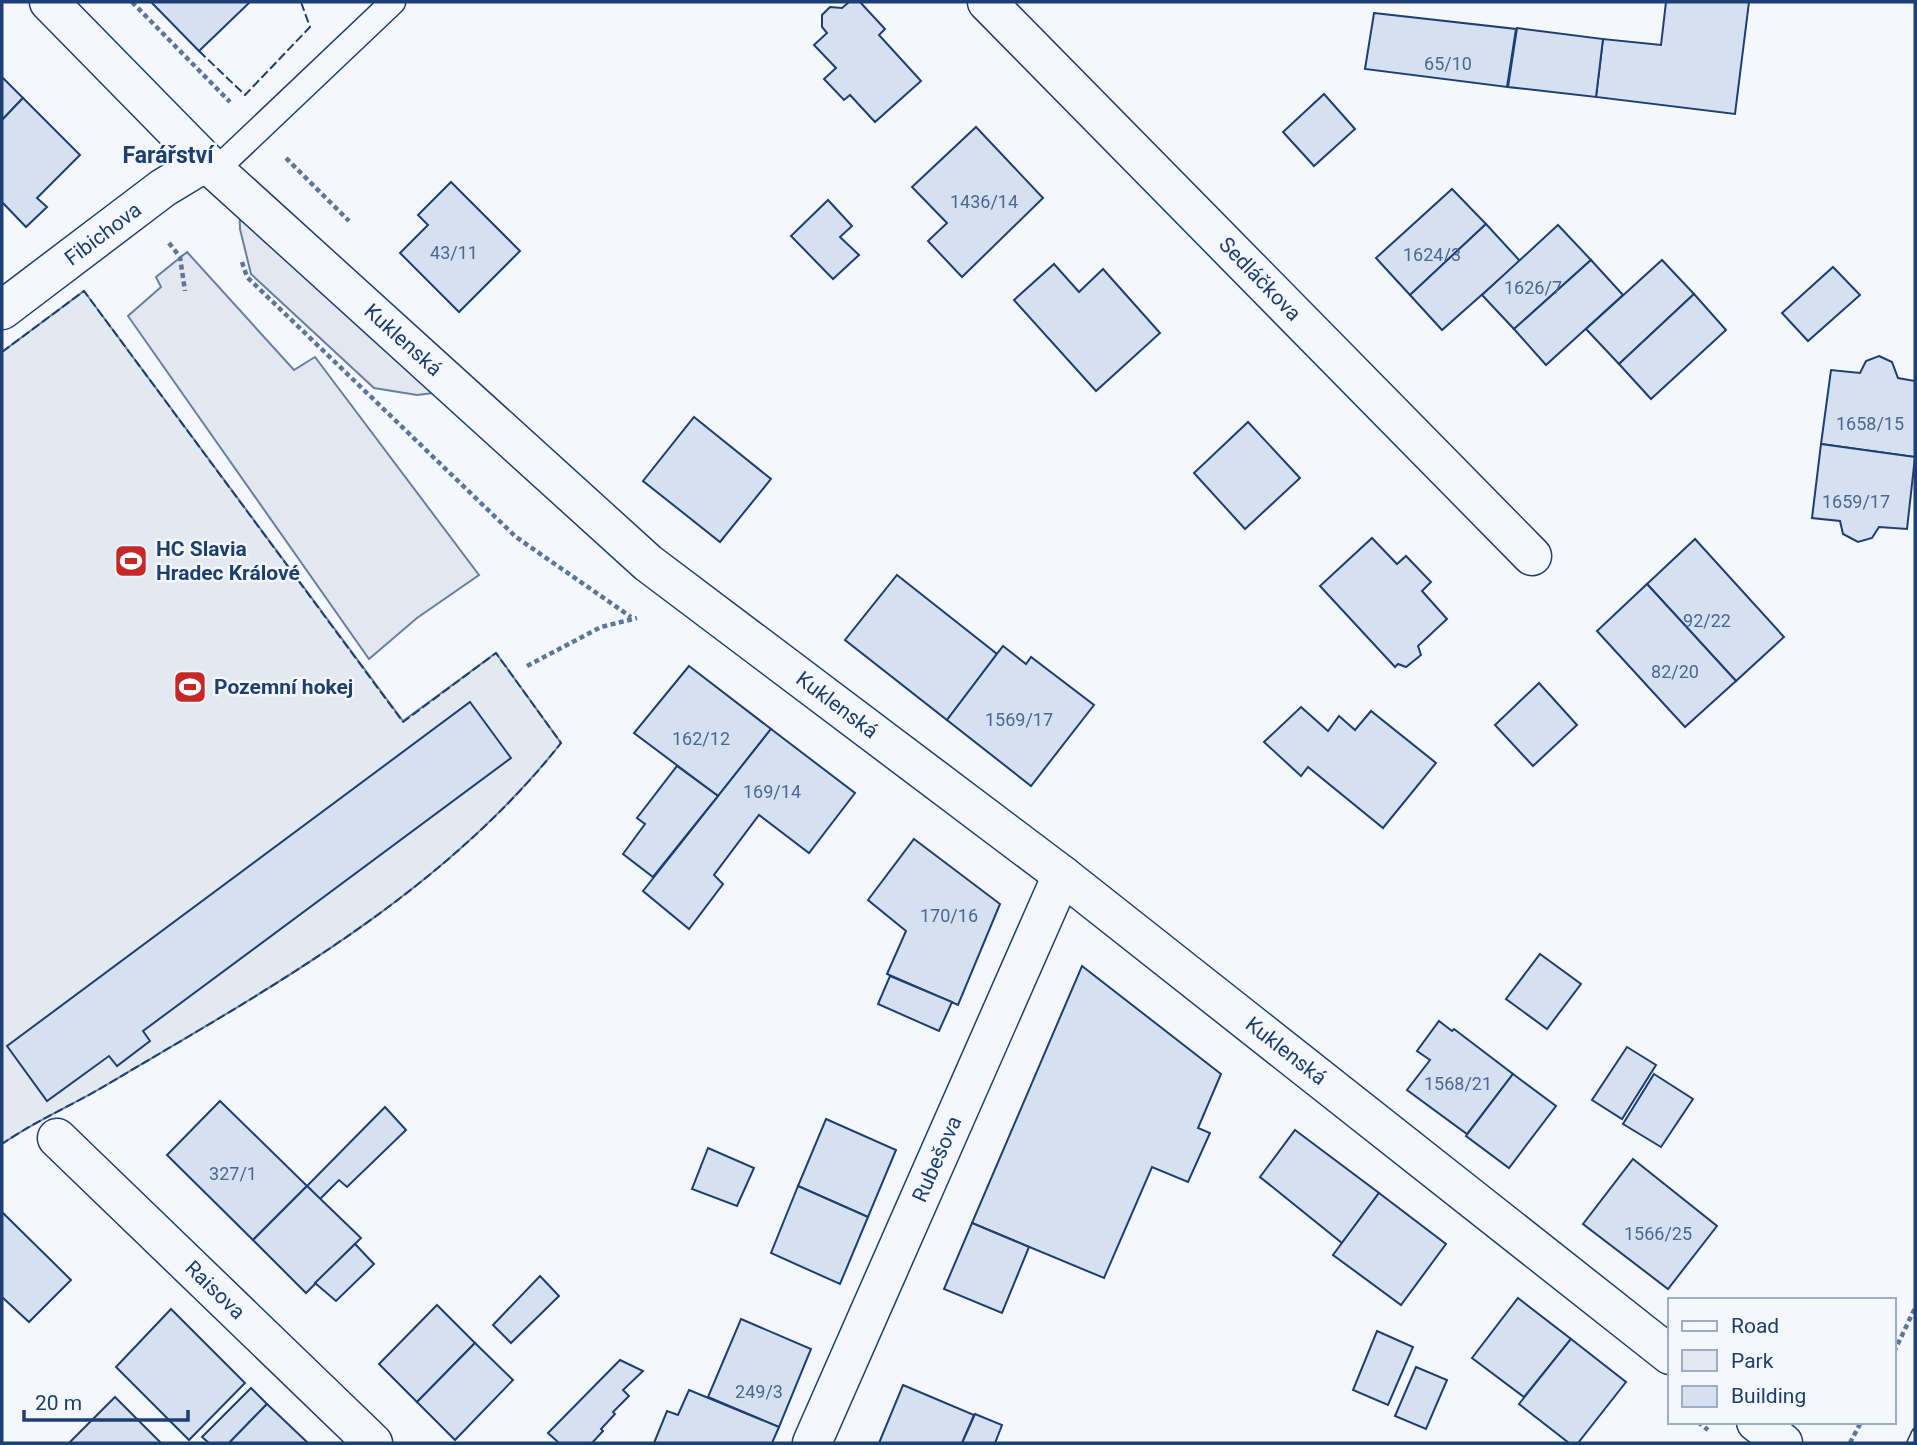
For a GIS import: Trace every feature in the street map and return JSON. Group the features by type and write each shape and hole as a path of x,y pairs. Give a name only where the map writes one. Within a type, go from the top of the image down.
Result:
{"street":[{"name":"Kuklenská","path":"49,2 211,166 648,563 1062,874 1668,1353"},
{"name":"Sedláčkova","path":"988,2 1532,556"},
{"name":"Fibichova","path":"2,310 163,188 211,166"},
{"name":"Rubešova","path":"812,1443 1062,874"},
{"name":"Raisova","path":"57,1138 373,1443"},
{"path":"1759,1424 1783,1443"}],"lane":[{"name":"Fibichova","path":"211,166 257,130 393,2"}],"path":[{"path":"132,2 351,224"},
{"path":"166,239 180,257 185,291"},
{"path":"239,254 247,277 516,537 632,617"},
{"path":"527,666 601,627 632,617 646,618"},
{"path":"1896,1348 1915,1308"},
{"path":"1850,1443 1860,1424"}],"green space":[{"name":"Pozemní hokej","path":"84,291 403,721 496,653 561,743 514,797 463,846 408,892 351,934 230,1011 2,1144 2,352"}],"shaded area":[{"path":"239,191 458,390 417,395 374,388 251,274 240,229"},
{"path":"187,252 294,370 315,357 479,575 417,618 369,659 128,316 161,287 156,277"}],"building":[{"path":"151,2 250,2 199,51"},
{"path":"849,2 860,2 885,29 879,35 921,81 875,122 850,95 844,100 824,79 836,68 814,45 827,33 822,27 822,15 830,7 842,8"},
{"path":"1666,2 1749,2 1735,114 1596,97 1603,39 1661,45"},
{"path":"1374,13 1516,29 1507,87 1365,69"},
{"path":"1517,28 1603,39 1596,97 1508,87"},
{"path":"2,77 23,98 2,120"},
{"path":"1324,94 1355,129 1314,166 1283,132"},
{"path":"23,98 80,155 37,198 47,207 26,227 2,202 2,120"},
{"path":"976,127 1043,198 962,277 928,241 947,223 912,187"},
{"path":"451,182 520,251 459,312 400,253 428,225 418,215"},
{"path":"1452,189 1486,224 1410,295 1376,258"},
{"path":"828,200 852,226 840,237 859,255 833,279 791,236"},
{"path":"1486,224 1520,261 1442,330 1410,295"},
{"path":"1558,225 1591,260 1514,329 1482,295"},
{"path":"1591,260 1623,295 1546,365 1514,329"},
{"path":"1662,260 1694,294 1619,364 1586,329"},
{"path":"1054,264 1079,292 1103,269 1160,333 1096,391 1014,300"},
{"path":"1833,267 1860,295 1808,341 1782,313"},
{"path":"1694,294 1726,330 1651,399 1619,364"},
{"path":"1879,356 1892,362 1898,378 1915,381 1915,457 1821,444 1831,370 1860,373 1866,361"},
{"path":"694,417 771,479 720,542 643,481"},
{"path":"1248,422 1300,478 1245,529 1194,473"},
{"path":"1821,444 1915,457 1907,529 1879,527 1872,538 1858,542 1843,534 1840,521 1812,518"},
{"path":"1372,538 1397,564 1406,556 1431,582 1422,591 1447,619 1418,646 1421,655 1406,667 1398,664 1395,667 1320,586"},
{"path":"1695,539 1784,637 1736,681 1647,584"},
{"path":"897,575 997,654 947,720 845,640"},
{"path":"1647,584 1736,681 1685,727 1597,631"},
{"path":"1003,646 1026,664 1031,657 1094,705 1031,786 947,720"},
{"path":"689,666 771,729 718,796 634,733"},
{"path":"1539,683 1577,725 1533,766 1495,725"},
{"path":"470,702 511,758 143,1031 150,1041 117,1066 109,1056 47,1101 7,1046"},
{"path":"1301,707 1328,731 1339,716 1355,730 1371,711 1436,763 1383,828 1308,767 1301,776 1264,742"},
{"path":"771,729 855,793 809,853 759,815 714,875 723,884 689,929 643,891"},
{"path":"677,766 718,796 653,877 623,854 645,824 637,818"},
{"path":"914,839 1000,904 958,1005 887,974 906,931 868,900"},
{"path":"1540,954 1581,984 1547,1029 1506,999"},
{"path":"1082,966 1221,1074 1198,1128 1210,1133 1188,1182 1152,1167 1104,1278 972,1223"},
{"path":"890,976 952,1002 939,1031 878,1004"},
{"path":"1439,1021 1452,1031 1454,1029 1513,1074 1467,1134 1407,1090 1430,1060 1417,1051"},
{"path":"1627,1047 1656,1065 1622,1119 1592,1100"},
{"path":"1513,1074 1556,1106 1509,1168 1466,1136"},
{"path":"1654,1074 1693,1099 1661,1147 1623,1124"},
{"path":"220,1101 307,1186 253,1240 167,1155"},
{"path":"385,1107 406,1130 347,1187 339,1180 320,1199 307,1186"},
{"path":"826,1119 896,1150 868,1217 798,1186"},
{"path":"1295,1130 1379,1193 1342,1243 1260,1177"},
{"path":"708,1148 754,1168 737,1206 692,1189"},
{"path":"1633,1159 1717,1226 1668,1289 1583,1224"},
{"path":"307,1186 361,1238 306,1293 253,1240"},
{"path":"798,1186 868,1217 840,1284 771,1253"},
{"path":"1379,1193 1446,1244 1401,1305 1333,1255"},
{"path":"2,1212 71,1280 29,1322 2,1297"},
{"path":"972,1223 1029,1247 1002,1313 944,1289"},
{"path":"355,1244 374,1264 336,1301 315,1283"},
{"path":"540,1276 559,1296 511,1343 493,1325"},
{"path":"1518,1298 1571,1339 1524,1397 1472,1358"},
{"path":"437,1305 475,1343 417,1402 379,1364"},
{"path":"171,1309 245,1383 189,1440 116,1367"},
{"path":"741,1319 811,1349 779,1427 708,1397"},
{"path":"1377,1331 1413,1347 1388,1405 1353,1390"},
{"path":"1571,1339 1626,1382 1578,1443 1569,1443 1519,1404"},
{"path":"475,1343 513,1380 455,1440 417,1402"},
{"path":"620,1360 643,1371 623,1390 629,1396 613,1412 615,1414 592,1443 559,1443 548,1433"},
{"path":"1416,1367 1447,1380 1426,1429 1395,1416"},
{"path":"903,1385 974,1415 962,1443 879,1443"},
{"path":"251,1388 267,1404 229,1443 209,1443 202,1437"},
{"path":"689,1390 779,1427 772,1443 654,1443 667,1411 678,1415"},
{"path":"115,1397 161,1443 69,1443"},
{"path":"267,1404 308,1443 229,1443"},
{"path":"975,1414 1002,1425 995,1443 962,1443"}],"railway":[{"path":"1910,1443 1915,1432"}],"fence":[{"path":"199,51 245,95 310,27 301,2"},
{"path":"2,352 84,291 403,722 496,653 561,743 514,797 463,846 408,892 351,934 230,1011 2,1144"}],"place":[{"name":"HC Slavia Hradec Králové","path":"131,561"},
{"name":"Pozemní hokej","path":"190,687"}],"district":[{"name":"Farářství","path":"168,155"}]}
